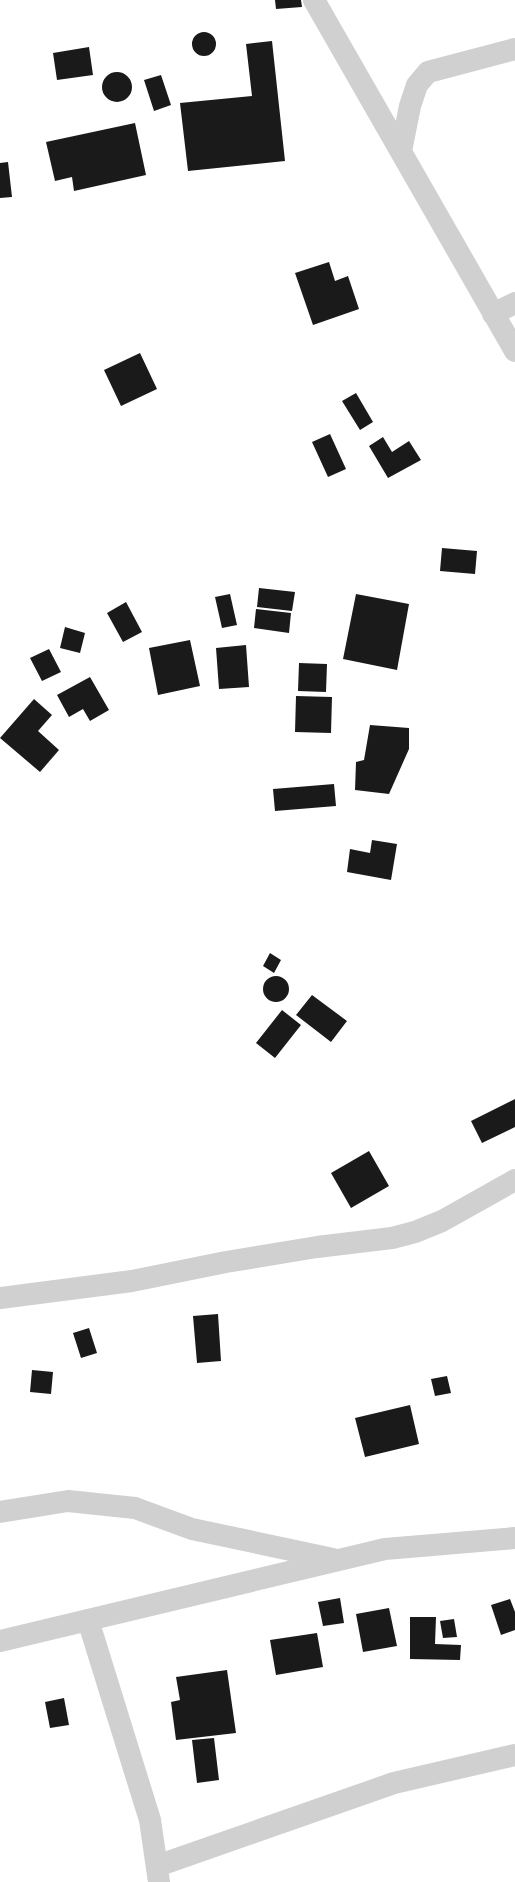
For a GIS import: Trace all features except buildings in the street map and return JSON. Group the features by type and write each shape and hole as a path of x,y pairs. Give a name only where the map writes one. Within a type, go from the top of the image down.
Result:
{"street":[{"path":"314,0 515,351"},
{"path":"400,151 410,106 417,85 428,72 515,49"},
{"path":"493,314 515,303"},
{"path":"0,1298 132,1281 226,1262 317,1247 392,1238 415,1232 442,1221 515,1180"},
{"path":"0,1512 68,1501 135,1508 192,1529 339,1560"},
{"path":"0,1641 385,1549 515,1538"},
{"path":"88,1620 150,1820 158,1874 394,1783 515,1755"}]}
